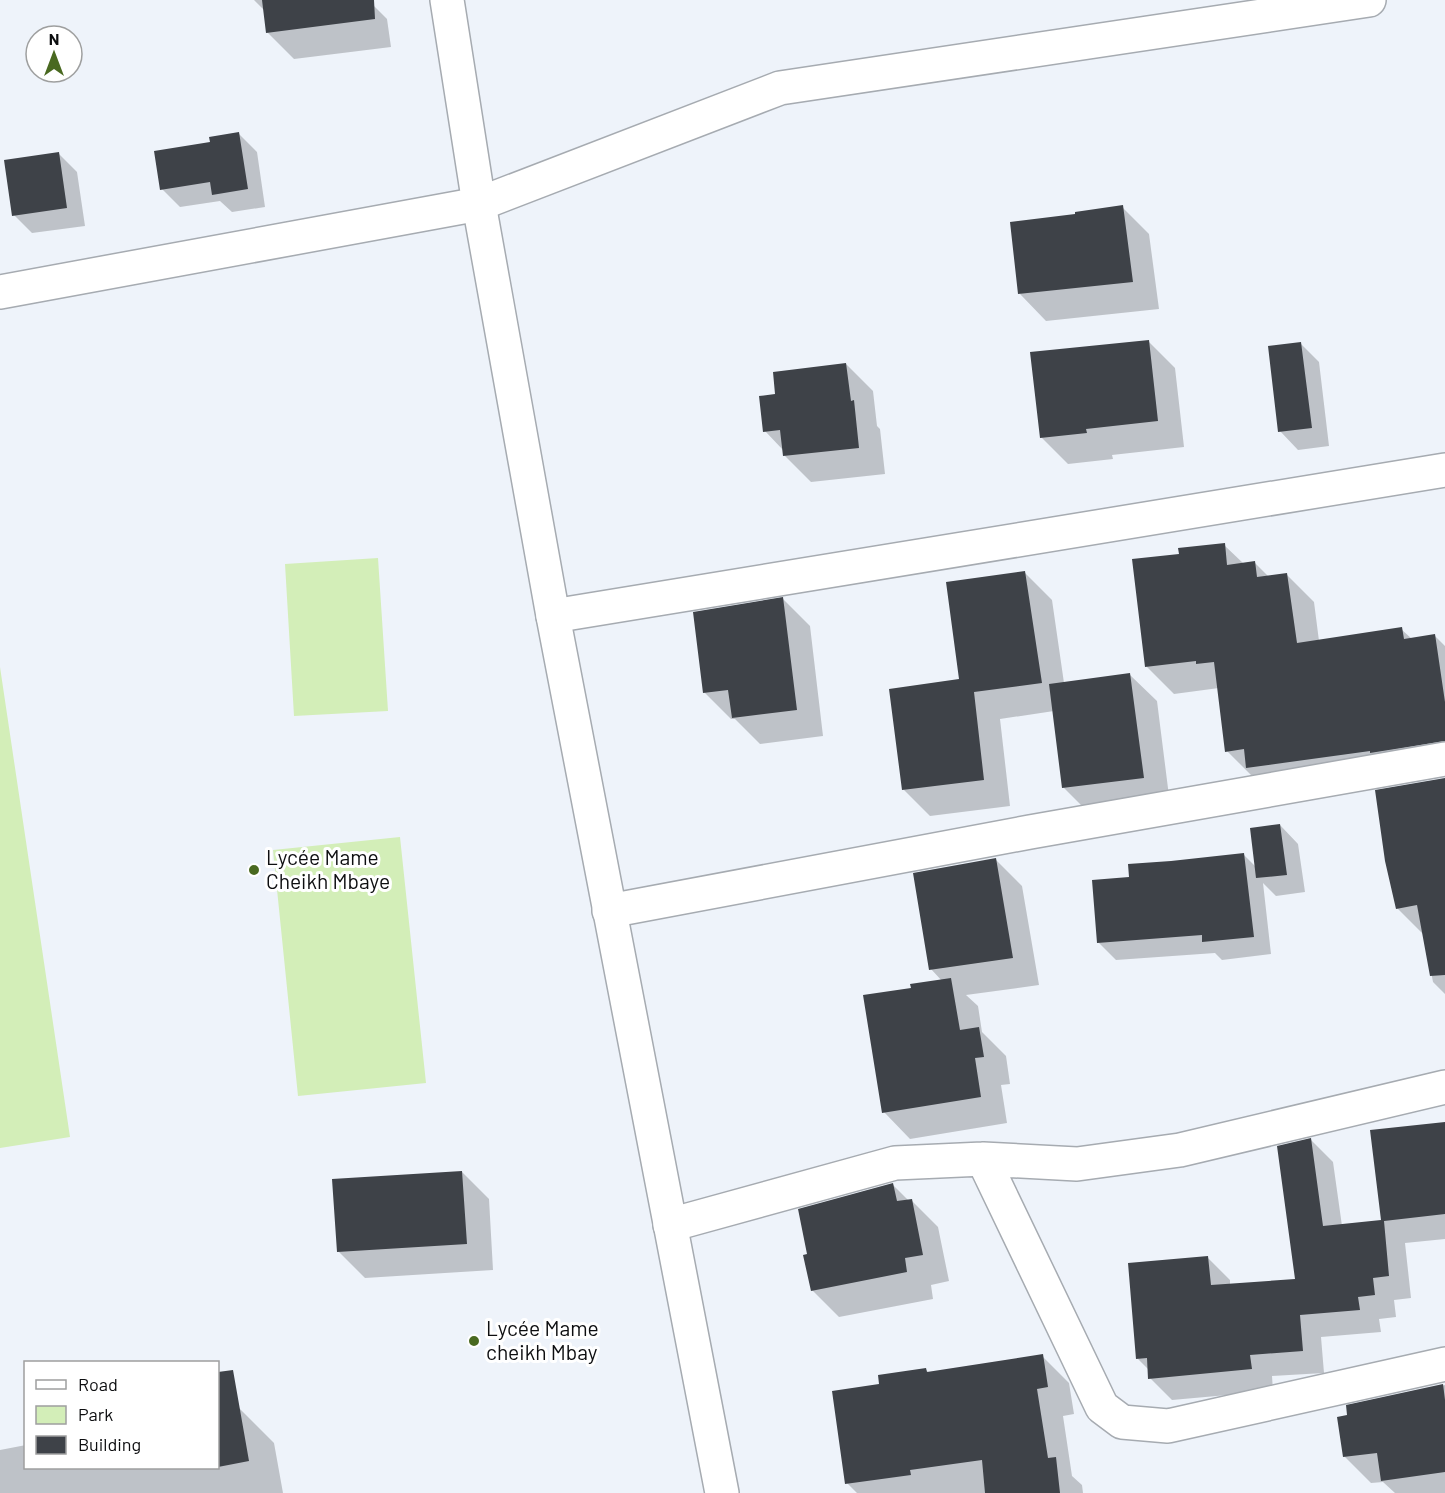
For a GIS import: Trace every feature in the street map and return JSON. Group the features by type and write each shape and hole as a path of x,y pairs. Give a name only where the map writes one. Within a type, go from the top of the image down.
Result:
{"street":[{"path":"447,0 479,204 553,616 722,1493"},
{"path":"0,292 479,204 780,88 1369,0"},
{"path":"553,616 1445,470"},
{"path":"609,911 1041,830 1445,759"},
{"path":"670,1225 896,1163 983,1159 1077,1164 1180,1150 1445,1087"},
{"path":"983,1159 1102,1407 1122,1422 1168,1426 1445,1364"}],"green space":[{"path":"378,558 388,711 294,716 285,564"},
{"path":"0,667 70,1137 0,1148"},
{"path":"400,837 426,1083 298,1096 273,850"}],"building":[{"path":"262,0 374,0 375,19 266,33"},
{"path":"239,132 248,189 212,195 210,182 160,190 154,151 210,142 209,137"},
{"path":"59,152 67,208 12,216 4,160"},
{"path":"1123,205 1133,282 1018,294 1010,222"},
{"path":"1149,340 1158,421 1086,429 1087,433 1040,438 1030,352"},
{"path":"1301,342 1312,428 1278,432 1268,346"},
{"path":"846,363 851,401 854,400 859,448 783,456 780,430 763,432 759,396 775,394 773,372"},
{"path":"1225,543 1227,565 1255,561 1257,577 1287,573 1297,643 1402,627 1404,639 1435,634 1445,702 1445,741 1370,753 1370,751 1246,768 1244,749 1225,752 1214,662 1196,664 1196,661 1145,667 1132,559 1179,554 1178,548"},
{"path":"1025,571 1042,683 974,692 984,780 902,790 889,689 959,679 946,582"},
{"path":"783,597 797,710 732,718 728,690 703,693 693,612"},
{"path":"1130,673 1144,778 1062,788 1049,684"},
{"path":"1445,778 1445,975 1430,976 1417,905 1396,909 1385,861 1375,790"},
{"path":"1280,824 1287,875 1256,878 1250,828"},
{"path":"1244,853 1254,937 1202,942 1202,935 1097,943 1092,880 1129,877 1128,864"},
{"path":"996,858 1013,958 929,970 913,873"},
{"path":"951,978 960,1030 979,1027 984,1057 975,1058 981,1097 882,1113 863,995 911,988 910,984"},
{"path":"1445,1122 1445,1214 1384,1221 1389,1276 1373,1278 1375,1295 1358,1297 1360,1310 1300,1315 1303,1351 1250,1355 1252,1369 1148,1379 1147,1358 1136,1359 1128,1263 1208,1256 1211,1285 1295,1279 1277,1146 1311,1138 1323,1226 1381,1220 1370,1130"},
{"path":"462,1171 467,1244 337,1252 332,1179"},
{"path":"893,1183 897,1201 912,1199 923,1255 905,1258 907,1272 811,1291 803,1255 807,1254 798,1209"},
{"path":"1043,1354 1048,1387 1037,1389 1048,1458 1056,1457 1060,1493 985,1493 982,1460 910,1470 911,1475 845,1484 832,1391 879,1384 878,1375 926,1368 927,1372"},
{"path":"233,1370 249,1461 219,1467 219,1372"},
{"path":"1443,1384 1445,1472 1381,1481 1377,1453 1343,1457 1337,1417 1347,1415 1346,1405"}],"place":[{"name":"Lycée Mame Cheikh Mbaye","path":"254,870"},
{"name":"Lycée Mame cheikh Mbay","path":"474,1341"}]}
